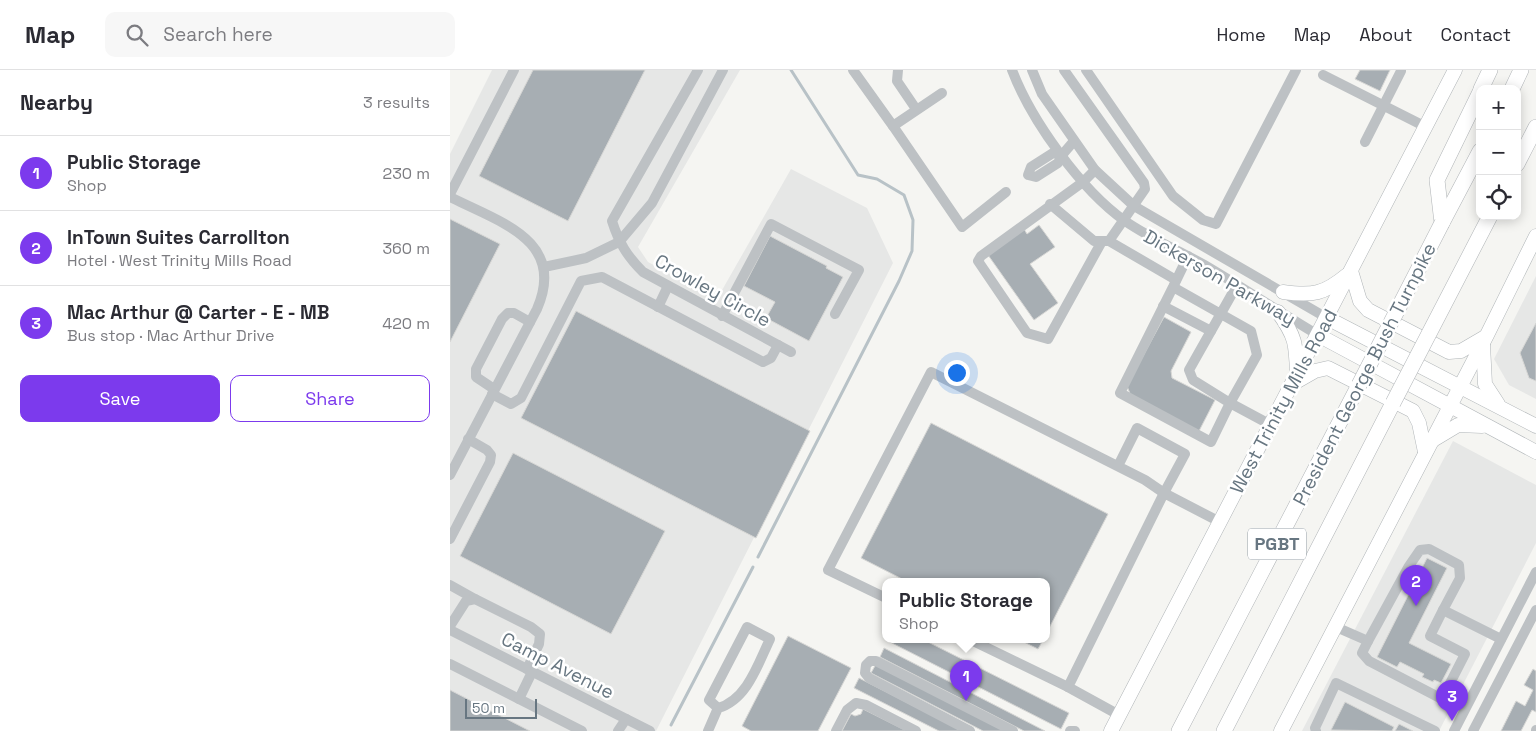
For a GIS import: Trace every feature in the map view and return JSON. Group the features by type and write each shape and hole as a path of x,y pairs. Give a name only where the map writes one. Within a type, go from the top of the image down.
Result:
{"highway":[{"path":"1482,85 1490,70"},
{"path":"1514,85 1521,70"},
{"path":"1442,224 1437,180 1476,98"},
{"path":"1521,156 1536,127"},
{"name":"President George Bush Turnpike","path":"1180,731 1476,159"},
{"name":"President George Bush Turnpike","path":"1227,725 1488,220"}],"main road":[{"name":"West Trinity Mills Road","path":"1111,731 1272,425 1455,70"},
{"path":"1281,731 1485,339 1536,236"},
{"path":"1283,292 1314,294 1331,288 1351,271 1360,301 1368,310 1449,352 1461,351 1485,339"},
{"path":"1278,312 1292,332 1296,346 1295,380 1315,371 1328,368 1413,411 1428,447"},
{"name":"Dickerson Parkway","path":"1327,318 1536,426"},
{"name":"Dickerson Parkway","path":"1318,335 1536,452"},
{"path":"1485,339 1485,384 1490,396 1500,407"},
{"path":"1428,447 1458,426 1489,427"}],"street":[{"path":"451,473 543,295 544,267 533,243 518,232 450,195 514,70"},
{"path":"618,242 612,221 698,70"},
{"path":"544,267 586,258 618,242 652,203 723,70"},
{"path":"854,70 962,227 1006,192"},
{"path":"898,70 897,81 916,109"},
{"name":"Dickerson Parkway","path":"1012,70 1027,103 1062,155 1098,199 1123,220 1188,256 1318,335"},
{"name":"Dickerson Parkway","path":"1032,70 1042,94 1095,170 1134,206 1327,318"},
{"path":"1064,70 1144,183 1145,189 1105,242 1048,339 1027,333 978,261 981,256 1050,204 1083,182 1095,170"},
{"path":"1086,70 1173,196 1203,220 1216,224 1296,70"},
{"path":"1365,142 1401,70"},
{"path":"1323,76 1426,127"},
{"path":"893,126 942,93"},
{"path":"1105,128 1119,118"},
{"path":"1062,155 1074,141"},
{"path":"1050,204 1094,241 1105,242 1174,284 1220,313 1251,330 1257,354 1230,403 1212,442 1120,393 1163,306 1174,284 1188,256"},
{"path":"722,316 771,224 859,270 835,314"},
{"name":"Crowley Circle","path":"618,242 628,257 643,272 791,352"},
{"path":"530,322 514,313 508,313 502,318 476,369 476,377 480,382 511,404 521,398 581,281 602,277 763,362 771,358 778,345"},
{"path":"658,307 668,286"},
{"path":"1237,286 1189,370 1193,380 1230,403 1272,425"},
{"path":"1163,306 1211,331"},
{"path":"882,596 828,570 931,372 1118,466 1164,493 1220,522"},
{"path":"1068,687 1164,493 1186,454 1137,428 1118,466"},
{"path":"450,539 490,462 491,455 487,450 468,439"},
{"path":"1429,549 1459,565 1460,578 1443,610 1430,636 1465,654 1442,699 1369,661 1362,653 1409,566 1420,550 1429,549"},
{"path":"1457,730 1536,572"},
{"path":"450,584 531,627 540,634 539,644 520,699"},
{"path":"450,628 466,601 476,599"},
{"path":"1443,610 1502,639"},
{"path":"1473,731 1536,610"},
{"path":"708,731 718,708 736,700 751,678 770,639 747,627 709,700 718,708"},
{"path":"1336,627 1368,641"},
{"name":"Camp Avenue","path":"450,628 650,731"},
{"path":"977,643 1119,714"},
{"path":"970,731 869,678 865,673 866,665 876,661 1012,731"},
{"path":"450,664 582,731"},
{"path":"1316,731 1315,728 1336,683 1435,731"},
{"path":"836,731 847,710 856,703 866,705 916,731"},
{"path":"618,731 626,718"},
{"path":"1070,731 1075,731"}],"shaded area":[{"path":"492,70 740,70 638,247 648,262 717,299 791,169 867,208 893,263 656,731 450,731 450,154"},
{"path":"1536,276 1536,399 1509,385 1494,359"},
{"path":"1453,441 1536,485 1536,543 1439,731 1302,731"}],"building":[{"path":"533,70 645,70 568,221 479,176"},
{"path":"1360,70 1390,70 1380,91 1355,79"},
{"path":"450,219 500,244 450,342"},
{"path":"1039,225 1055,247 1030,264 1058,303 1034,320 988,255 1024,229 1027,234"},
{"path":"770,236 827,266 826,268 843,277 809,341 766,318 775,302 744,286"},
{"path":"576,311 810,431 756,538 521,418"},
{"path":"1164,317 1191,332 1171,371 1172,378 1215,400 1199,431 1131,396 1127,386"},
{"path":"1536,323 1536,381 1529,378 1520,353"},
{"path":"931,423 1108,514 1050,626 1050,578 900,578 861,558"},
{"path":"513,453 665,531 611,634 460,556"},
{"path":"1427,558 1447,568 1409,643 1451,664 1441,683 1422,677 1424,674 1400,662 1397,667 1377,657"},
{"path":"788,636 851,668 818,731 751,731 742,726"},
{"path":"892,643 930,643 1069,713 1061,729"},
{"path":"1026,643 1041,643 1038,649"},
{"path":"884,648 1045,731 1024,731 880,657"},
{"path":"876,664 1007,731 983,731 871,673"},
{"path":"1533,669 1536,671 1536,712 1532,710 1521,731 1501,731 1516,701 1525,706 1533,690 1524,685"},
{"path":"859,678 963,731 939,731 854,688"},
{"path":"450,690 530,731 450,731"},
{"path":"1345,702 1394,727 1392,731 1331,730"},
{"path":"863,709 907,731 842,731 851,714 855,716 861,714"},
{"path":"1399,724 1413,731 1395,731"}],"waterway":[{"path":"758,557 899,281 912,251 913,220 904,195 877,179 858,175 791,70"},
{"path":"671,725 753,567"}],"place":[{"name":"InTown Suites Carrollton","path":"1416,606"},
{"name":"Public Storage","path":"966,701"},
{"name":"Mac Arthur @ Carter - E - MB","path":"1452,721"}]}
